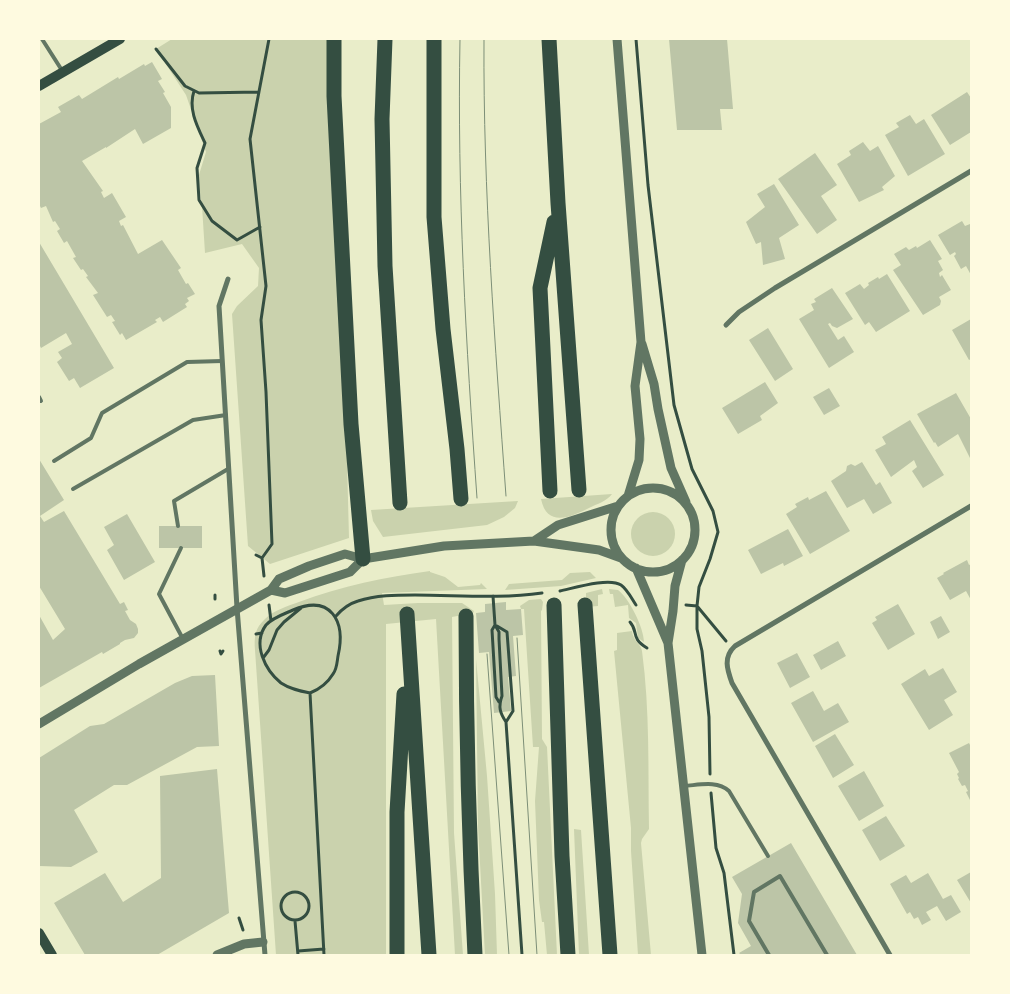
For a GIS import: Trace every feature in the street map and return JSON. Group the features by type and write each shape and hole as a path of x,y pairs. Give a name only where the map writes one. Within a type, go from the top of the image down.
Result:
{"highway":[{"path":"334,39 334,96 350,414 363,559"},
{"path":"384,39 382,119 384,266 400,503"},
{"path":"434,39 434,217 443,329 461,500"},
{"path":"549,39 558,203 579,490"},
{"path":"550,491 540,288 558,203"},
{"path":"554,598 562,856 568,955"},
{"path":"585,605 610,955"},
{"path":"466,616 467,768 475,955"},
{"path":"397,955 397,812 407,620 429,955"}],"main road":[{"path":"39,86 120,39"},
{"path":"39,933 52,955"}],"street":[{"path":"617,39 641,342 635,386 640,460 628,496"},
{"path":"726,325 739,312 775,288 971,171"},
{"path":"228,279 218,306 237,608 265,955"},
{"path":"39,724 183,639 271,590 279,579 345,554 363,559 444,546 534,541 599,550 621,558 644,572 658,572 671,568 682,560 690,549 694,536 694,522 671,468 654,384 641,342"},
{"path":"621,558 614,546 610,532 612,518 618,506 628,496 641,490 655,488 669,491 681,499 689,510"},
{"path":"534,541 558,526 618,506"},
{"path":"890,955 732,684 726,661 732,649 971,506"},
{"path":"271,590 284,593 350,572 363,559"},
{"path":"682,560 674,586 673,611 668,643 702,955"},
{"path":"636,568 668,643"},
{"path":"216,955 244,944 263,942"}],"lane":[{"path":"42,39 63,72"},
{"path":"54,461 91,438 102,413 187,362 222,361"},
{"path":"73,489 193,420 226,415"},
{"path":"178,526 174,501 228,469"},
{"path":"182,548 159,594 183,639"},
{"path":"684,786 716,784 724,786 730,791 768,856"},
{"path":"769,955 749,921 754,892 780,876 827,955"}],"path":[{"path":"256,555 262,559 272,544 262,320 266,286 250,139 269,39"},
{"path":"636,39 648,185 674,404 692,469 713,511 718,532 710,559 698,587 697,606 697,628 702,651 709,716 710,775"},
{"path":"156,48 185,86 194,91 199,93 259,92"},
{"path":"194,91 192,99 194,120 204,143 197,168 199,200 212,221 237,240 260,227"},
{"path":"554,598 598,583 615,583 621,585 640,612"},
{"path":"336,616 350,604 373,598 436,595 526,596 544,593"},
{"path":"493,596 495,625 499,632 502,696 500,712 506,722 522,955"},
{"path":"310,605 321,606 336,616 341,643 335,672 320,689 310,693 294,690 282,683 270,672 262,658 260,646 262,632 271,620 303,606 310,605"},
{"path":"682,605 697,606 732,649"},
{"path":"262,658 269,650 277,630 303,606"},
{"path":"270,614 271,620"},
{"path":"630,622 633,626 636,640 647,648"},
{"path":"495,625 492,630 496,697 500,702"},
{"path":"495,625 507,632 513,711 506,722"},
{"path":"256,634 262,632"},
{"path":"310,693 324,955"},
{"path":"711,794 716,848 724,873 734,955"},
{"path":"296,892 305,896 309,905 307,914 296,921 287,918 281,911 280,906 283,897 296,892"},
{"path":"273,907 280,906"},
{"path":"239,918 243,930"},
{"path":"296,921 298,953 324,949"}],"green space":[{"path":"172,39 336,39 349,538 270,564 248,546 232,314 237,306 258,286 259,268 242,244 205,253 198,178 206,152 186,95 156,49"},
{"path":"612,494 605,500 582,511 561,518 548,514 541,499"},
{"path":"518,501 515,508 504,517 487,525 383,537 373,521 371,510"},
{"path":"657,512 669,518 674,525 674,543 669,550 662,555 649,556 637,550 632,543 631,530 637,518 644,513"},
{"path":"430,571 445,577 458,587 480,585 481,583 487,589 382,593 384,605 462,603 474,611 473,613 452,617 454,833 463,955 455,955 436,619 386,624 386,955 276,955 255,650 257,629 273,613 315,596 364,583"},
{"path":"590,572 596,578 561,586 505,590 509,584 562,580 570,573"},
{"path":"602,589 603,594 598,595 598,606 586,607 586,593"},
{"path":"609,589 618,590 631,606 639,622 644,642 638,638 636,623 629,618 628,605 615,607 613,594 610,594"},
{"path":"541,599 543,602 541,611 542,739 547,747 557,955 547,955 544,922 542,922 539,900 535,801 539,747 533,747 524,609 521,609 520,606 529,600"},
{"path":"632,631 642,651 645,673 649,829 641,843 651,955 638,955 631,828 614,651 617,650 617,633"},
{"path":"476,659 487,776 497,955 485,955 478,827"},
{"path":"574,829 581,830 589,955 579,955"}],"building":[{"path":"669,39 727,39 733,109 720,109 722,130 677,130"},
{"path":"152,62 162,79 158,81 171,107 171,128 143,144 135,129 82,161 103,191 101,192 104,198 112,193 126,217 119,221 121,226 123,225 138,254 162,240 181,268 178,270 186,284 188,283 195,294 187,298 189,301 185,304 187,307 163,322 160,317 155,320 157,322 126,340 122,333 120,335 112,322 115,321 111,315 107,317 93,295 98,293 86,277 88,276 83,269 81,270 73,258 76,257 67,241 64,243 57,231 60,229 55,221 53,222 46,206 41,208 39,204 39,124 61,112 58,107 79,95 82,99 118,77 119,79 144,64 145,66"},
{"path":"967,92 971,98 971,132 950,145 931,115"},
{"path":"910,115 916,124 924,119 945,154 908,176 885,135 899,127 896,123"},
{"path":"863,142 870,151 878,146 895,176 882,187 884,190 859,202 837,164 851,155 849,151"},
{"path":"815,153 837,185 821,196 837,220 817,234 778,179"},
{"path":"774,184 799,225 779,238 785,259 763,265 761,242 756,244 746,222 765,207 757,194"},
{"path":"962,221 965,226 971,225 971,275 966,266 961,269 954,256 955,252 950,255 938,235"},
{"path":"930,240 942,259 938,261 943,270 939,273 940,277 942,275 951,290 939,297 940,305 923,315 893,270 901,265 894,254 906,247 909,250 916,246 917,248"},
{"path":"39,242 114,368 80,388 74,378 69,381 57,362 62,358 58,352 72,344 66,333 41,348 39,344"},
{"path":"887,274 910,311 876,332 869,322 865,325 845,293 860,284 864,289 869,285 868,283"},
{"path":"832,288 853,319 837,328 830,323 828,324 838,340 844,336 854,352 829,368 799,319 814,310 811,304 816,302 814,299"},
{"path":"971,319 971,359 969,360 952,330"},
{"path":"768,328 793,369 775,381 749,340"},
{"path":"765,382 778,403 760,416 762,420 738,434 722,408"},
{"path":"829,388 840,406 824,415 813,397"},
{"path":"956,393 971,419 971,460 958,434 938,447 917,414"},
{"path":"910,420 944,475 923,488 912,471 917,467 914,460 891,477 875,450 886,444 882,437"},
{"path":"39,459 64,500 40,516 44,522 64,511 120,604 124,602 128,610 125,611 130,620 136,624 138,633 134,638 125,640 103,654 102,652 39,688 39,615 53,640 65,629 39,586"},
{"path":"862,462 876,485 880,482 892,503 873,514 864,499 847,508 831,481 846,471 847,466 851,464 855,466"},
{"path":"826,491 850,531 810,554 786,514 797,507 795,504 808,497 809,500"},
{"path":"127,514 155,562 124,580 107,550 114,545 104,527"},
{"path":"159,526 202,526 202,548 159,548"},
{"path":"788,529 803,556 784,566 783,563 761,574 748,550"},
{"path":"967,560 969,565 971,564 971,600 966,591 950,600 937,578"},
{"path":"506,602 506,610 521,609 523,635 513,636 516,676 508,677 511,711 494,713 489,652 479,653 476,613 485,612 485,604"},
{"path":"898,604 915,634 888,650 872,623 877,620 875,617"},
{"path":"941,616 950,632 938,639 930,622"},
{"path":"838,641 846,656 821,670 813,655"},
{"path":"797,653 810,677 790,688 777,663"},
{"path":"943,668 957,692 944,700 953,715 929,730 901,684 925,669 929,676"},
{"path":"215,675 219,746 197,747 127,785 114,785 74,810 98,852 71,867 39,866 39,758 90,726 104,724 175,683 192,676"},
{"path":"813,691 824,711 838,703 849,722 813,742 791,703"},
{"path":"835,734 854,765 833,778 815,746"},
{"path":"969,743 971,747 970,800 965,785 962,786 958,779 957,774 959,772 949,753"},
{"path":"217,769 229,913 157,955 85,955 54,903 105,873 123,902 161,878 160,776"},
{"path":"864,771 884,806 859,821 838,786"},
{"path":"886,816 905,846 880,861 862,830"},
{"path":"791,843 857,955 741,955 739,953 751,946 738,923 742,894 732,877"},
{"path":"971,872 971,903 957,880"},
{"path":"928,873 943,899 951,895 961,912 946,921 937,906 926,912 931,920 922,925 918,917 914,919 910,912 907,914 890,884 906,875 911,883"}],"tram line":[{"path":"460,39 459,96 463,268 477,498"},
{"path":"484,39 485,153 494,325 506,496"},
{"path":"517,638 537,955"},
{"path":"487,654 509,955"}]}
